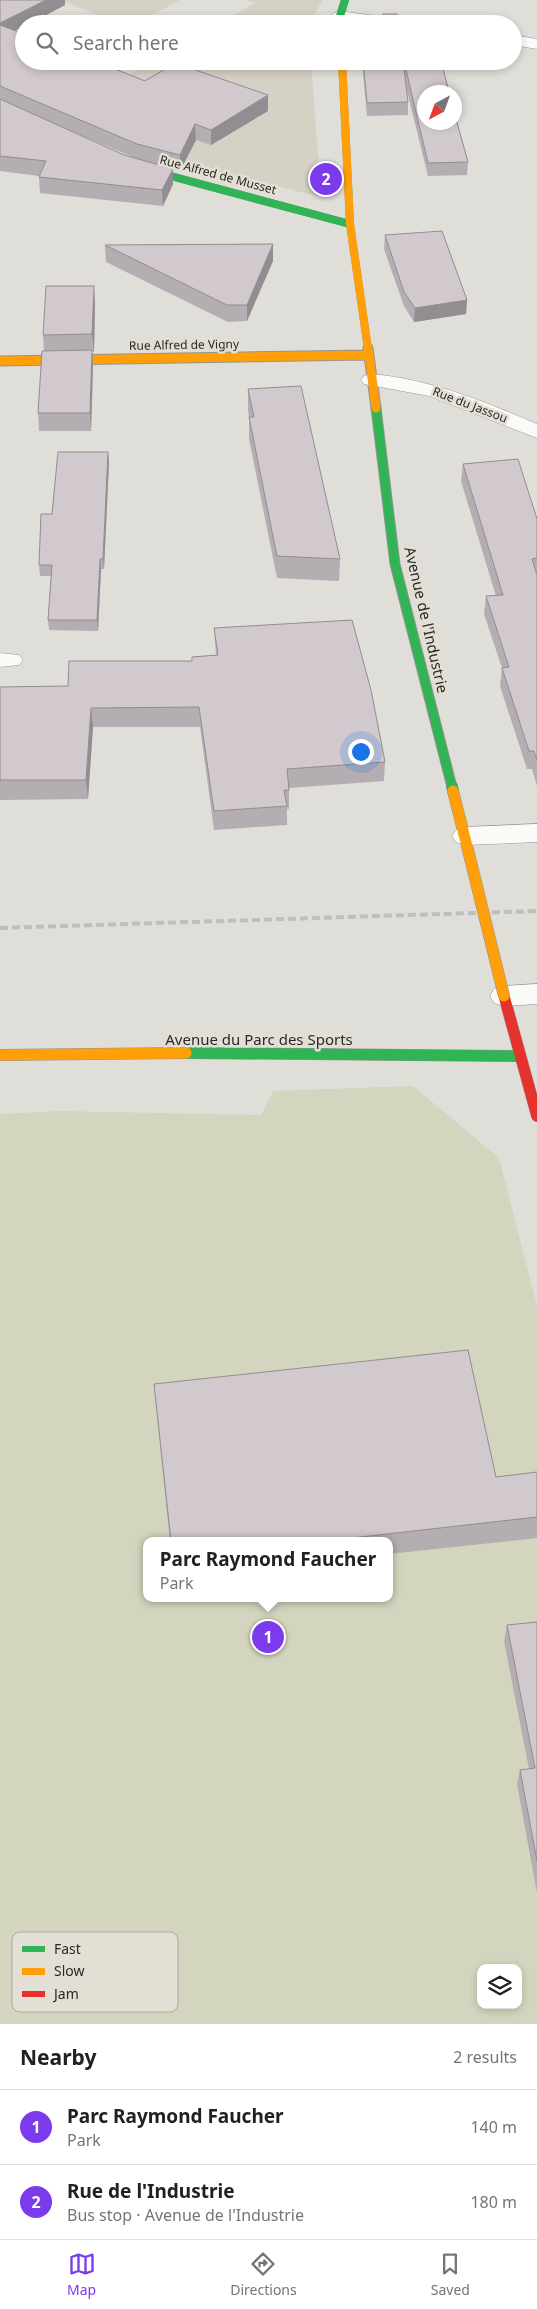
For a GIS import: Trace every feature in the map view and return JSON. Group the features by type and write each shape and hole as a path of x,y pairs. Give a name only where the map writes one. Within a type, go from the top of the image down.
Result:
{"main road":[{"path":"341,15 345,0"},
{"name":"Avenue de l'Industrie","path":"342,70 350,224 377,415 395,564 468,847 519,1056 537,1116"},
{"name":"Rue Alfred de Musset","path":"122,161 350,224"},
{"name":"Rue Alfred de Vigny","path":"0,361 368,355"},
{"name":"Avenue du Parc des Sports","path":"0,1055 519,1056"}],"street":[{"path":"522,42 537,44"},
{"name":"Rue du Jassou","path":"371,380 398,381 443,392 537,432"},
{"path":"468,847 537,833"},
{"path":"504,996 537,994"}],"shaded area":[{"path":"60,0 180,0 152,15 99,15"},
{"path":"246,0 323,0 314,15 234,15 255,3"},
{"path":"137,70 312,70 321,197 185,164 64,112"}],"green space":[{"path":"413,1086 499,1158 537,1306 537,2024 0,2024 0,1114 60,1111 261,1115 273,1091"}],"building":[{"path":"0,0 46,0 15,15 0,23"},
{"path":"0,25 15,31 15,70 118,70 145,81 163,70 195,70 268,95 211,130 195,124 180,155 137,144 0,86"},
{"path":"364,70 404,70 408,102 367,103"},
{"path":"406,70 443,70 447,85 417,85 417,116"},
{"path":"0,99 124,155 173,169 162,190 39,177 46,161 0,156"},
{"path":"420,130 459,130 468,162 428,163"},
{"path":"442,231 467,300 415,308 404,292 385,235"},
{"path":"273,244 247,305 227,305 105,245"},
{"path":"46,286 94,286 92,334 43,335"},
{"path":"92,350 90,413 38,413 42,351"},
{"path":"301,386 340,559 277,556 249,417 254,417 248,389"},
{"path":"58,452 108,452 103,559 100,559 97,620 48,620 52,565 39,565 41,514 52,514"},
{"path":"518,459 537,519 537,558 532,559 537,575 537,760 534,751 529,751 502,668 509,667 486,596 503,595 463,464"},
{"path":"352,620 371,690 385,762 287,769 289,790 284,790 287,806 214,811 199,707 91,708 86,780 0,780 0,687 68,686 69,661 192,661 192,657 218,655 214,628"},
{"path":"468,1350 496,1477 537,1472 537,1517 360,1537 171,1537 154,1384"},
{"path":"537,1622 537,1861 520,1770 535,1768 507,1625"}],"railway":[{"path":"0,928 537,911"}],"traffic: fast":[{"path":"340,15 345,0"},
{"path":"137,167 350,224"},
{"path":"376,408 395,564 453,791"},
{"path":"186,1053 519,1056"}],"traffic: slow":[{"path":"342,70 350,224 376,408"},
{"path":"0,361 368,355"},
{"path":"453,791 470,858"},
{"path":"470,858 504,996"},
{"path":"0,1055 186,1053"}],"traffic: jam":[{"path":"504,996 537,1116"}],"place":[{"name":"Rue de l'Industrie","path":"326,179"},
{"name":"Parc Raymond Faucher","path":"268,1637"}]}
